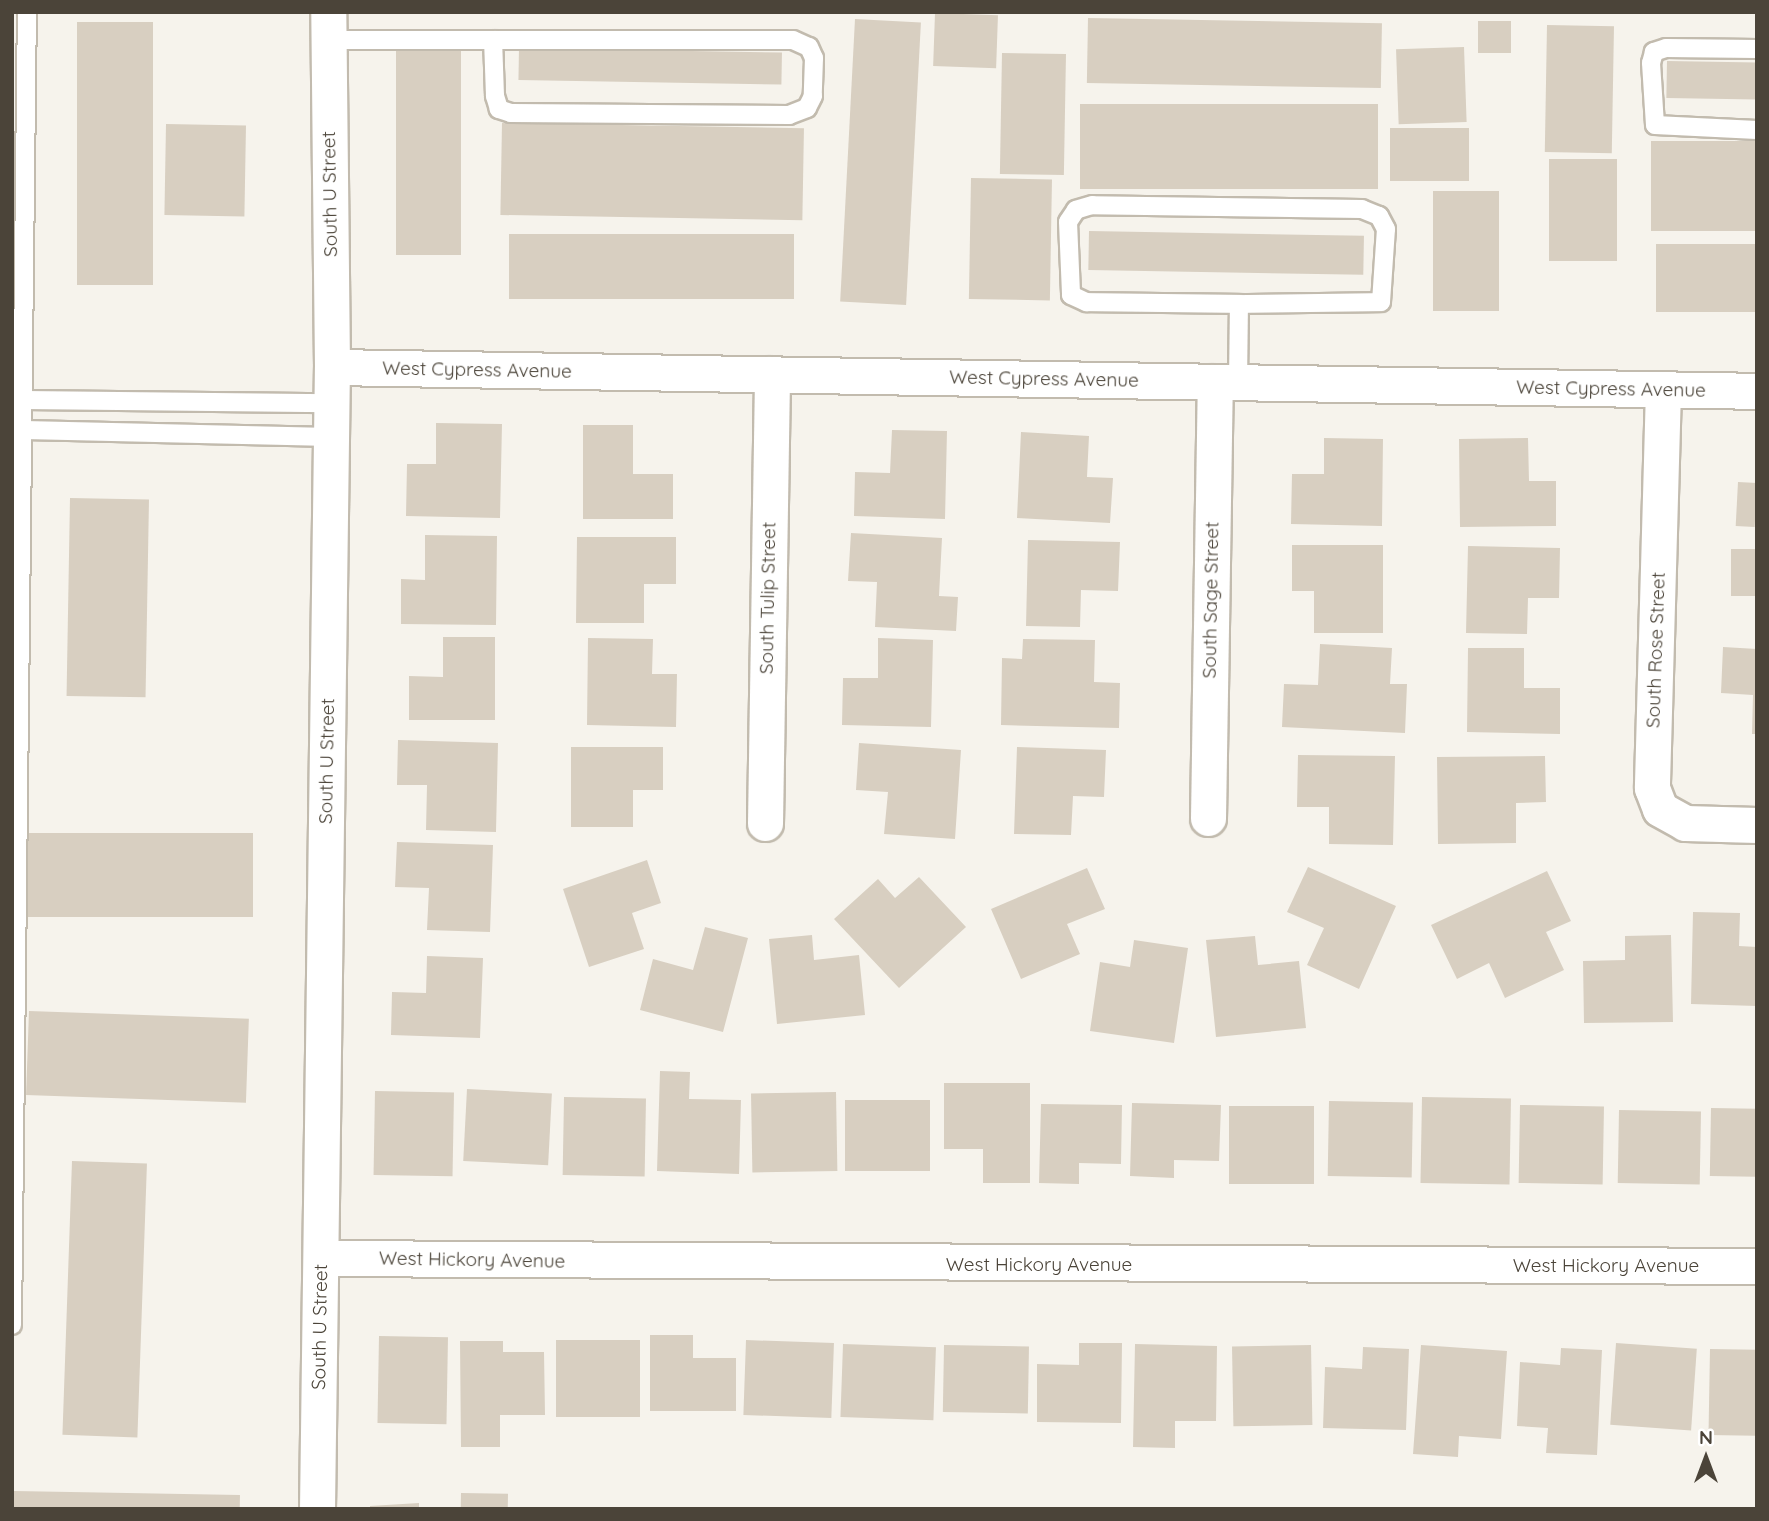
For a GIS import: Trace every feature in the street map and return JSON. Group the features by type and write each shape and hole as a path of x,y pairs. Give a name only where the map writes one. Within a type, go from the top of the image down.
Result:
{"street":[{"name":"South U Street","path":"317,1509 332,367 328,26"},
{"name":"West Cypress Avenue","path":"332,367 1757,391"},
{"name":"South Tulip Street","path":"765,822 772,374"},
{"name":"South Sage Street","path":"1208,818 1227,382"},
{"name":"South Rose Street","path":"1663,390 1652,788 1660,808 1685,823 1757,825"},
{"name":"West Hickory Avenue","path":"321,1258 1757,1266"}],"lane":[{"path":"12,1325 27,12"},
{"path":"328,26 493,40 793,40 808,47 814,58 813,96 807,108 789,115 511,113 499,109 495,96 493,40"},
{"path":"1757,49 1665,48 1654,52 1651,63 1656,125 1757,130"},
{"path":"1092,205 1362,209 1379,216 1386,229 1381,302 1239,304 1086,302 1071,295 1068,222 1076,211 1092,205"},
{"path":"1227,382 1239,304"},
{"path":"24,400 331,420"},
{"path":"24,430 331,420"}],"building":[{"path":"935,13 998,15 996,68 933,66"},
{"path":"1088,18 1382,23 1381,88 1087,83"},
{"path":"855,19 921,22 906,305 840,302"},
{"path":"1478,21 1511,21 1511,53 1478,53"},
{"path":"77,22 153,22 153,285 77,285"},
{"path":"1547,25 1614,26 1612,153 1545,152"},
{"path":"1464,47 1467,122 1399,124 1396,49"},
{"path":"519,48 782,53 781,85 518,80"},
{"path":"396,51 461,51 461,255 396,255"},
{"path":"1002,53 1066,54 1064,175 1000,174"},
{"path":"1667,61 1757,63 1756,100 1666,98"},
{"path":"1080,104 1378,104 1378,189 1080,189"},
{"path":"502,123 804,128 802,220 500,215"},
{"path":"166,124 246,125 244,216 164,215"},
{"path":"1390,128 1469,128 1469,181 1390,181"},
{"path":"1651,141 1757,141 1757,231 1651,231"},
{"path":"1549,159 1617,159 1617,261 1549,261"},
{"path":"971,178 1052,179 1050,300 969,299"},
{"path":"1433,191 1499,191 1499,311 1433,311"},
{"path":"1089,231 1364,236 1363,275 1088,270"},
{"path":"509,234 794,234 794,299 509,299"},
{"path":"1656,244 1757,244 1757,312 1656,312"},
{"path":"436,423 502,424 500,518 406,516 407,464 436,464"},
{"path":"583,425 633,425 633,474 673,474 673,519 583,519"},
{"path":"892,430 947,431 945,519 854,516 855,472 890,473"},
{"path":"1021,432 1089,436 1087,477 1113,478 1110,523 1017,518"},
{"path":"1324,438 1383,439 1382,526 1291,524 1292,474 1324,474"},
{"path":"1528,438 1529,481 1556,481 1556,526 1460,527 1459,439"},
{"path":"1738,482 1757,483 1755,527 1736,526"},
{"path":"70,498 149,499 146,697 67,696"},
{"path":"851,533 942,538 939,596 958,597 956,631 875,627 877,582 848,581"},
{"path":"425,535 497,536 496,625 401,624 401,579 425,580"},
{"path":"577,537 676,537 676,584 644,584 644,623 576,623"},
{"path":"1028,540 1120,542 1118,591 1081,590 1080,627 1026,626"},
{"path":"1292,545 1383,545 1383,633 1314,633 1314,591 1292,591"},
{"path":"1468,546 1560,548 1559,598 1528,598 1527,634 1466,633"},
{"path":"1731,549 1757,549 1757,596 1731,596"},
{"path":"443,637 495,637 495,720 409,720 409,676 443,677"},
{"path":"588,638 653,639 652,674 677,674 676,727 587,725"},
{"path":"878,638 933,640 931,727 842,725 843,678 878,678"},
{"path":"1023,639 1095,640 1094,682 1120,683 1119,728 1001,725 1002,658 1022,659"},
{"path":"1320,644 1392,648 1390,684 1407,684 1405,733 1282,727 1284,684 1318,685"},
{"path":"1723,647 1757,649 1757,734 1752,734 1753,695 1721,693"},
{"path":"1468,648 1524,648 1524,688 1560,688 1560,734 1467,732"},
{"path":"398,740 498,743 496,832 426,830 427,785 397,785"},
{"path":"859,743 961,750 955,839 884,834 888,792 856,790"},
{"path":"571,747 663,747 663,790 633,790 633,827 571,827"},
{"path":"1017,747 1106,750 1104,797 1073,796 1071,835 1014,834"},
{"path":"1298,755 1395,756 1393,845 1329,844 1329,807 1297,807"},
{"path":"1545,756 1546,802 1516,803 1516,843 1438,844 1437,757"},
{"path":"20,833 253,833 253,917 20,917"},
{"path":"397,842 493,845 490,932 427,930 429,888 395,887"},
{"path":"647,860 661,903 632,913 644,949 589,967 563,889"},
{"path":"1308,867 1396,906 1359,989 1307,965 1324,928 1287,912"},
{"path":"1087,868 1105,909 1067,924 1080,954 1021,979 991,909"},
{"path":"1547,871 1571,921 1546,932 1564,970 1505,998 1489,963 1457,979 1431,925"},
{"path":"919,877 966,927 899,988 834,919 878,879 895,898"},
{"path":"1693,912 1740,913 1739,946 1757,947 1757,1006 1691,1004"},
{"path":"705,927 748,938 723,1032 640,1010 653,959 693,970"},
{"path":"812,935 814,960 859,955 865,1015 777,1024 769,939"},
{"path":"1671,935 1673,1022 1584,1023 1583,961 1625,960 1625,936"},
{"path":"1255,936 1258,965 1299,961 1306,1028 1216,1037 1206,940"},
{"path":"1134,940 1188,948 1174,1043 1090,1031 1100,962 1130,967"},
{"path":"427,956 483,958 480,1038 391,1035 392,992 426,993"},
{"path":"29,1011 249,1019 246,1103 26,1095"},
{"path":"660,1071 690,1072 689,1099 741,1100 739,1174 657,1171"},
{"path":"944,1083 1030,1083 1030,1183 983,1183 983,1149 944,1149"},
{"path":"467,1089 552,1093 548,1165 463,1161"},
{"path":"375,1091 454,1092 453,1176 374,1175"},
{"path":"836,1092 837,1171 752,1172 751,1093"},
{"path":"564,1097 646,1098 645,1176 563,1175"},
{"path":"1422,1097 1511,1099 1509,1185 1420,1183"},
{"path":"845,1100 930,1100 930,1171 845,1171"},
{"path":"1329,1101 1413,1102 1412,1177 1328,1176"},
{"path":"1132,1103 1221,1105 1219,1161 1174,1160 1174,1178 1130,1176"},
{"path":"1041,1104 1122,1105 1121,1164 1079,1163 1079,1184 1039,1183"},
{"path":"1520,1105 1604,1106 1603,1184 1519,1183"},
{"path":"1229,1106 1314,1106 1314,1184 1229,1184"},
{"path":"1711,1108 1757,1109 1756,1177 1710,1176"},
{"path":"1619,1110 1701,1111 1700,1184 1618,1183"},
{"path":"72,1161 147,1164 137,1437 62,1435"},
{"path":"650,1335 693,1335 693,1358 736,1358 736,1411 650,1411"},
{"path":"379,1336 448,1337 446,1424 377,1423"},
{"path":"556,1340 640,1340 640,1417 556,1417"},
{"path":"746,1340 834,1343 831,1418 743,1415"},
{"path":"460,1341 503,1341 503,1352 544,1352 545,1415 500,1415 500,1447 461,1447"},
{"path":"1079,1343 1122,1343 1121,1423 1037,1422 1037,1364 1079,1365"},
{"path":"1616,1343 1697,1349 1691,1430 1610,1425"},
{"path":"843,1344 936,1347 933,1420 840,1417"},
{"path":"1135,1344 1217,1346 1216,1421 1175,1421 1175,1448 1133,1447"},
{"path":"944,1345 1029,1346 1028,1413 943,1412"},
{"path":"1311,1345 1312,1425 1233,1426 1232,1346"},
{"path":"1421,1345 1507,1351 1501,1439 1459,1436 1458,1457 1413,1454"},
{"path":"1363,1347 1409,1349 1406,1430 1323,1428 1325,1367 1362,1369"},
{"path":"1561,1348 1602,1350 1597,1455 1546,1453 1548,1428 1517,1426 1520,1362 1560,1365"},
{"path":"1710,1349 1757,1350 1755,1436 1708,1435"},
{"path":"14,1491 240,1495 240,1509 14,1509"},
{"path":"461,1493 508,1494 508,1509 461,1509"},
{"path":"419,1503 419,1509 370,1509 370,1506"}]}
